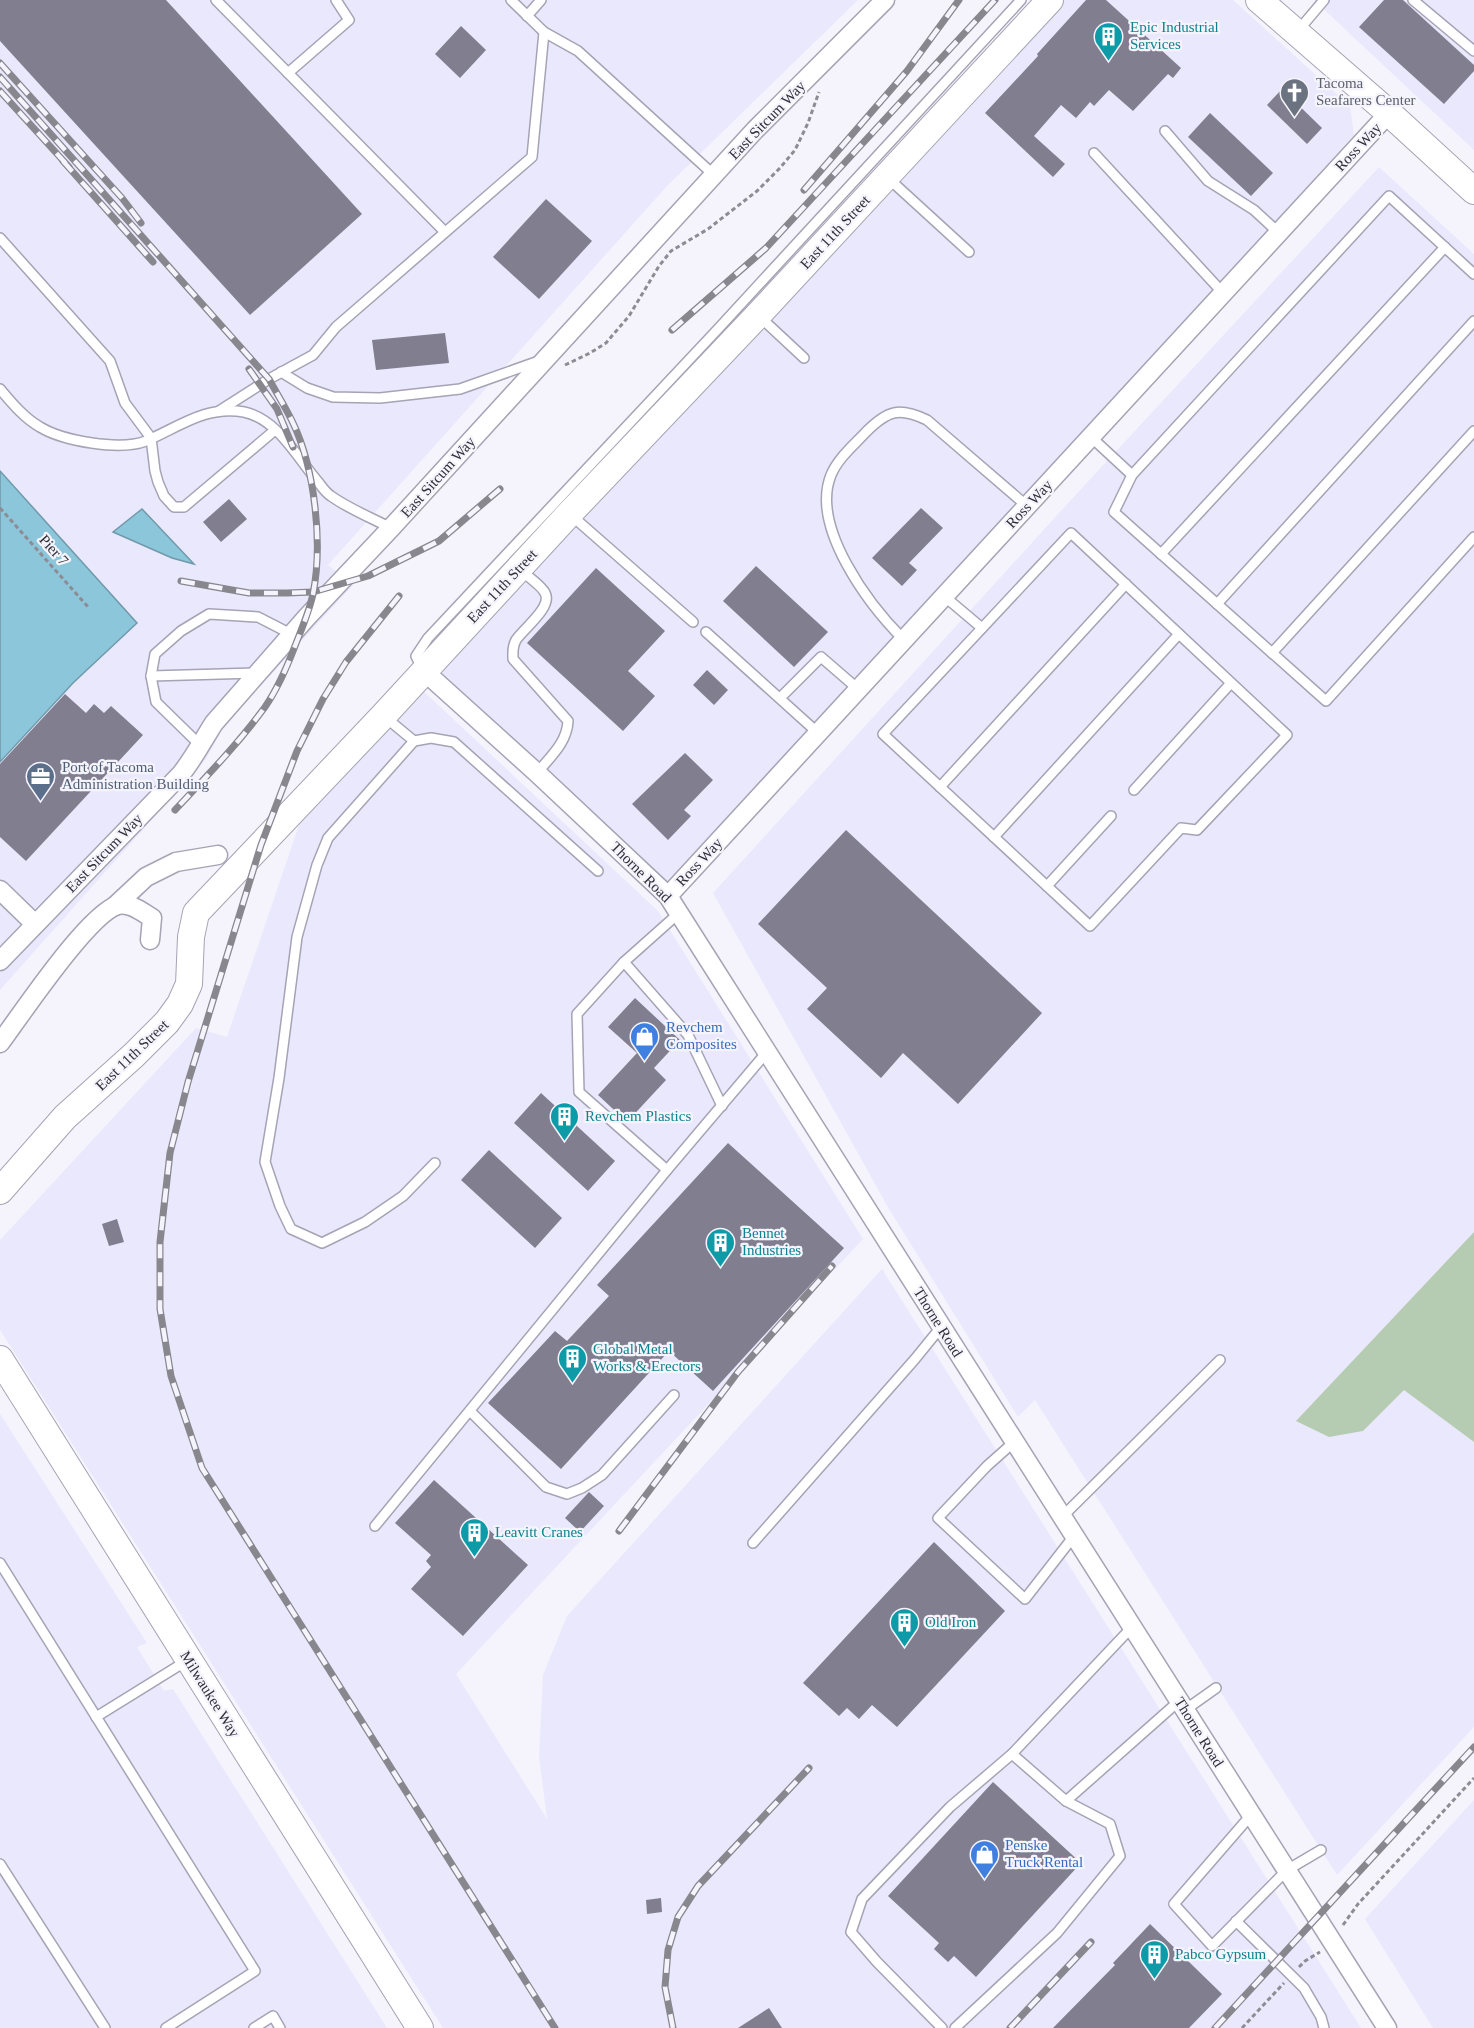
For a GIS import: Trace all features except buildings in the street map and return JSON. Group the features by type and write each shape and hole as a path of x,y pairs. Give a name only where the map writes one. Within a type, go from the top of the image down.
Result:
{"street":[{"name":"East Sitcum Way","path":"0,962 181,774 196,755 214,723 291,634 554,362 755,130 885,0"},
{"name":"East 11th Street","path":"0,1191 65,1117 167,1022 184,998 189,984 191,937 196,913 383,716 1050,0"},
{"path":"1259,0 1389,113 1474,191"},
{"name":"Ross Way","path":"668,896 1389,113"},
{"name":"Thorne Road","path":"424,671 668,896 1387,2028"},
{"path":"0,1043 51,971 95,923 146,877 177,862 218,855"},
{"path":"0,890 35,924"},
{"path":"115,906 128,905 152,918 150,940"},
{"name":"Milwaukee Way","path":"0,1359 420,2028"}],"lane":[{"path":"216,0 445,232"},
{"path":"288,73 349,20 336,0"},
{"path":"511,0 544,32 578,51 715,176"},
{"path":"527,16 541,0"},
{"path":"424,671 416,656 428,638 1021,0"},
{"path":"1297,32 1324,0"},
{"path":"1413,0 1474,51"},
{"path":"0,389 18,410 40,427 70,438 126,445 151,438 185,421 219,411 313,355 336,327 532,157 544,32"},
{"path":"1165,131 1208,181 1254,210 1278,233"},
{"path":"1094,153 1223,293"},
{"path":"887,177 969,252"},
{"path":"1474,274 1389,196 1132,475 1114,512 1326,701 1474,537"},
{"path":"0,238 110,361 125,403 151,438 155,471 164,496 174,507 184,507 275,430"},
{"path":"1161,554 1445,247"},
{"path":"758,315 804,358"},
{"path":"1217,604 1474,321"},
{"path":"281,372 307,388 333,397 380,398 460,389 554,362"},
{"path":"219,411 245,412 263,418 295,451 329,496 391,528"},
{"path":"904,640 862,592 829,524 827,497 831,476 839,460 877,421 893,413 909,412 927,420 1027,506"},
{"path":"1272,654 1474,431"},
{"path":"1090,437 1132,475"},
{"path":"569,514 693,622"},
{"path":"1071,533 1126,584 1287,735 1197,830 1180,828 1090,926 883,734 1071,533"},
{"path":"519,568 545,592 547,601 543,609 516,639 512,648 513,659 568,721 567,733 562,743 537,773"},
{"path":"940,787 1126,584"},
{"path":"944,596 981,628"},
{"path":"200,745 156,702 151,676 155,654 181,631 209,614 258,617 291,634"},
{"path":"706,632 819,733"},
{"path":"994,837 1179,634"},
{"path":"780,698 821,657 858,689"},
{"path":"151,676 258,673"},
{"path":"1134,790 1231,683"},
{"path":"383,716 414,741"},
{"path":"435,1163 403,1196 365,1222 321,1243 291,1229 280,1206 265,1162 279,1078 297,937 317,865 328,838 414,741 431,738 454,742 598,871"},
{"path":"1047,886 1111,816"},
{"path":"667,1170 579,1092 577,1014 624,962 679,913"},
{"path":"624,962 688,1035 722,1106"},
{"path":"375,1526 667,1170 767,1052"},
{"path":"753,1543 941,1327"},
{"path":"1062,1517 1220,1360"},
{"path":"470,1411 546,1487 567,1494 582,1488 602,1475 674,1395"},
{"path":"1014,1442 987,1466 938,1518 1025,1599 1074,1536"},
{"path":"0,1563 255,1971 166,2028"},
{"path":"942,2028 851,1932 862,1899 950,1807 1012,1754 1132,1627"},
{"path":"96,1717 189,1660"},
{"path":"1066,1801 1182,1706 1216,1688"},
{"path":"956,2028 1057,1933 1120,1856 1110,1824 1066,1801 1012,1754"},
{"path":"1251,1815 1174,1904 1212,1946 1287,1870 1321,1850"},
{"path":"0,1864 105,2028"},
{"path":"1236,1921 1304,1988 1321,2017 1324,2028"},
{"path":"254,2028 273,2016 280,2028"}],"path":[{"path":"554,362 590,353 606,343 629,316 659,266 671,251 708,229 757,191 780,168 795,150 808,123 818,98 824,61"},
{"name":"Pier 7","path":"0,508 89,608"},
{"path":"1242,2028 1305,1961 1334,1944 1341,1927 1358,1904 1474,1778"}],"shaded area":[{"path":"0,0 858,0 667,186 328,565 353,585 242,706 222,730 206,759 0,990 0,762 73,683 137,623 0,471"},
{"path":"1041,0 1233,0 1350,106 1354,135 672,888 432,672"},
{"path":"1314,0 1474,0 1474,150"},
{"path":"1379,167 1474,254 1474,1232 1358,1355 1474,1442 1474,1727 1337,1875 1035,1400 1018,1417 889,1209 713,893 1070,501"},
{"path":"419,687 658,911 863,1239 456,1674 547,1819 539,1756 543,1675 567,1616 882,1269 1361,2028 443,2028 0,1330 0,1240 196,1028 227,1037 302,816"},
{"path":"0,1414 147,1643 137,1647 164,1691 173,1689 387,2028 0,2028"},
{"path":"1474,1800 1474,2028 1433,2028 1365,1919"}],"green space":[{"path":"1474,1232 1474,1442 1404,1390 1363,1431 1329,1437 1296,1421"}],"water":[{"path":"0,471 137,623 73,683 0,762"},
{"path":"142,509 194,564 172,558 113,532"}],"railway":[{"path":"804,190 907,71 959,0"},
{"path":"672,330 766,248 995,0"},
{"path":"0,63 122,198 141,223"},
{"path":"0,77 269,379 293,423 307,462 315,507 317,553 313,594 303,626 282,677 265,707 233,747 175,810"},
{"path":"0,91 69,167"},
{"path":"63,161 153,262"},
{"path":"249,369 277,409 293,447"},
{"path":"181,581 249,593 313,592 368,576 439,541 500,489"},
{"path":"399,596 346,662 323,699 297,751 261,845 188,1082 170,1153 160,1242 160,1309 171,1376 202,1468 555,2028"},
{"path":"619,1531 738,1372 832,1266"},
{"path":"1215,2028 1474,1747"},
{"path":"673,2028 665,1987 668,1950 678,1917 698,1886 809,1768"},
{"path":"1010,2028 1091,1942"}],"place":[{"name":"Epic Industrial Services","path":"1109,62"},
{"name":"Tacoma Seafarers Center","path":"1295,118"},
{"name":"Port of Tacoma Administration Building","path":"41,802"},
{"name":"Revchem Composites","path":"645,1062"},
{"name":"Revchem Plastics","path":"564,1142"},
{"name":"Bennet Industries","path":"721,1268"},
{"name":"Global Metal Works & Erectors","path":"572,1384"},
{"name":"Leavitt Cranes","path":"474,1558"},
{"name":"Old Iron","path":"904,1648"},
{"name":"Penske Truck Rental","path":"984,1880"},
{"name":"Pabco Gypsum","path":"1154,1980"}]}
